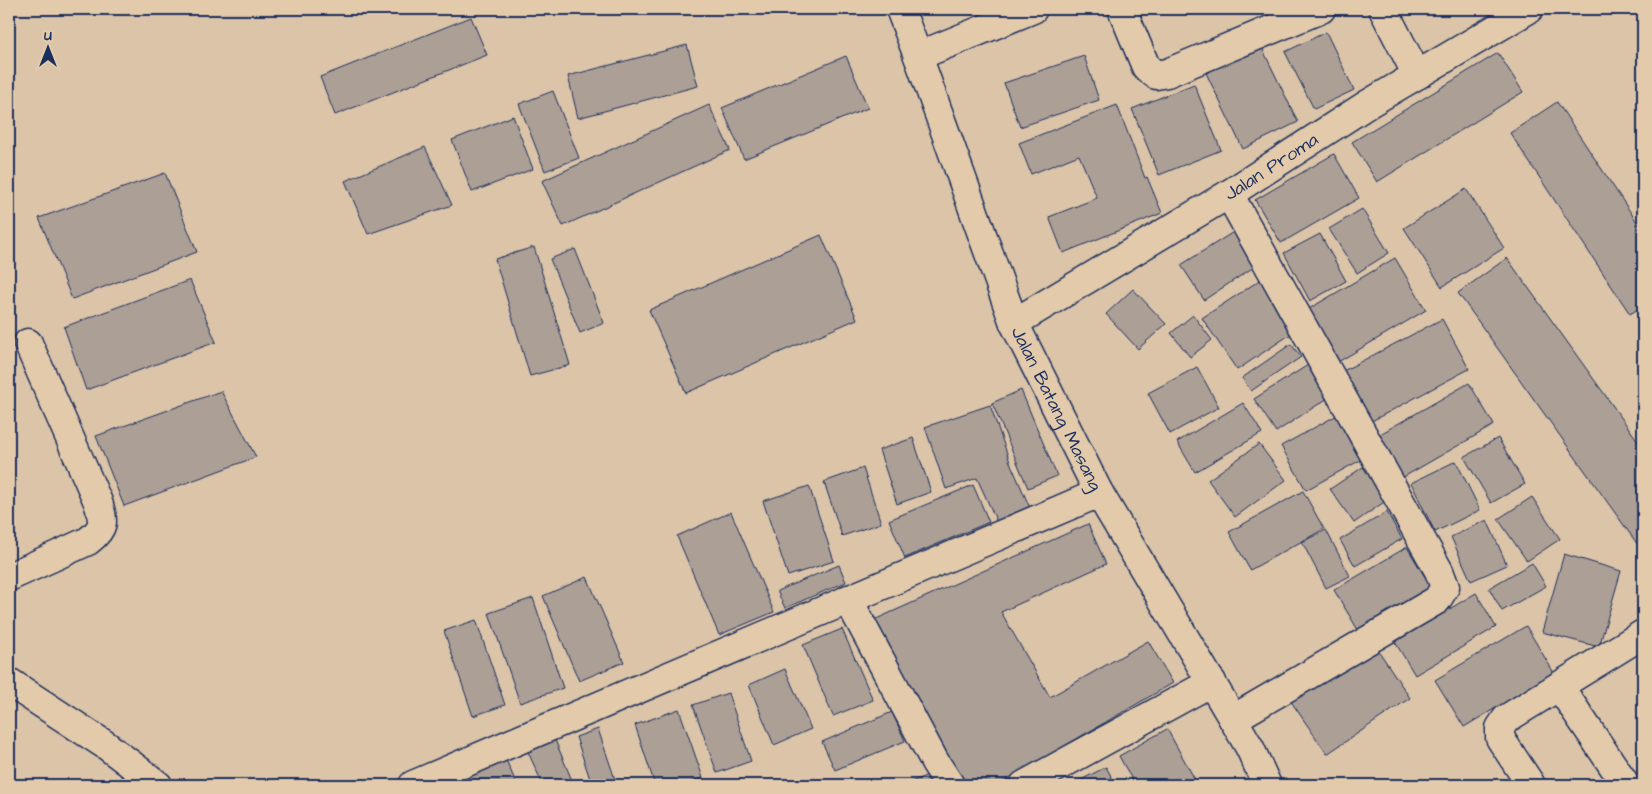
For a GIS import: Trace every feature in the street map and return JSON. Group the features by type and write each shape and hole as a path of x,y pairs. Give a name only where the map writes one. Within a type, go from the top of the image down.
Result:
{"street":[{"name":"Jalan Batang Masang","path":"900,9 1014,323 1099,493 1250,748 1267,785"},
{"path":"918,56 1033,9"},
{"path":"1122,9 1146,68 1156,75 1167,73 1321,9"},
{"path":"1383,9 1417,75"},
{"name":"Jalan Proma","path":"1014,323 1229,194 1368,104 1529,9"},
{"path":"1229,194 1439,572 1444,587 1437,600 1233,719"},
{"path":"9,577 88,541 98,533 103,518 98,502 28,343"},
{"path":"413,785 1099,493"},
{"path":"848,599 935,762 950,785"},
{"path":"1531,785 1500,738 1500,728 1506,719 1643,634"},
{"path":"9,682 107,746 158,785"},
{"path":"1024,785 1212,682"},
{"path":"1559,686 1626,785"}],"building":[{"path":"471,17 487,55 335,115 320,77"},
{"path":"1326,32 1354,90 1314,109 1285,52"},
{"path":"687,45 698,86 578,118 568,76"},
{"path":"1261,46 1298,122 1243,149 1206,73"},
{"path":"1498,53 1523,92 1377,182 1352,142"},
{"path":"846,56 868,108 744,159 722,108"},
{"path":"1084,56 1099,100 1020,127 1004,83"},
{"path":"1194,84 1221,150 1159,175 1132,109"},
{"path":"553,91 579,158 545,171 519,104"},
{"path":"1557,102 1643,231 1643,306 1630,314 1510,133"},
{"path":"709,105 730,150 563,226 542,181"},
{"path":"1117,105 1145,178 1147,177 1162,213 1063,253 1049,217 1097,198 1079,155 1031,174 1019,143"},
{"path":"513,116 533,169 472,192 452,140"},
{"path":"425,147 452,205 368,234 345,181"},
{"path":"1334,154 1359,198 1281,243 1255,200"},
{"path":"165,173 197,252 72,299 39,218"},
{"path":"1466,189 1504,248 1442,287 1404,228"},
{"path":"1362,209 1389,253 1357,273 1329,229"},
{"path":"1235,231 1257,265 1204,300 1181,265"},
{"path":"1320,234 1346,281 1310,301 1284,253"},
{"path":"821,235 857,319 686,393 649,310"},
{"path":"534,247 570,365 530,376 495,259"},
{"path":"575,249 604,323 580,333 550,259"},
{"path":"1395,258 1426,310 1338,362 1307,310"},
{"path":"1507,258 1643,448 1643,552 1458,293"},
{"path":"190,280 216,342 86,390 64,327"},
{"path":"1260,280 1294,332 1237,370 1202,318"},
{"path":"1133,289 1166,324 1138,349 1106,314"},
{"path":"1193,315 1212,340 1190,357 1171,333"},
{"path":"1442,319 1469,369 1368,423 1341,372"},
{"path":"1291,344 1301,357 1251,391 1242,378"},
{"path":"1308,365 1328,398 1276,432 1254,399"},
{"path":"1197,367 1219,407 1170,434 1148,393"},
{"path":"1469,383 1494,425 1400,479 1375,437"},
{"path":"1021,390 1057,476 1028,488 992,403"},
{"path":"221,391 256,457 124,506 96,436"},
{"path":"1243,403 1262,433 1195,472 1177,442"},
{"path":"990,405 1010,462 1030,508 997,522 977,478 946,489 925,427"},
{"path":"1341,413 1366,457 1306,490 1281,446"},
{"path":"913,438 931,492 897,504 879,450"},
{"path":"1498,438 1525,484 1491,503 1464,457"},
{"path":"1259,444 1286,480 1235,517 1208,480"},
{"path":"1456,461 1480,510 1435,532 1411,483"},
{"path":"1363,467 1387,500 1354,523 1330,489"},
{"path":"863,468 881,523 842,536 824,482"},
{"path":"973,485 989,522 905,558 889,520"},
{"path":"809,486 834,561 788,576 763,501"},
{"path":"1303,491 1324,529 1250,570 1229,532"},
{"path":"1532,497 1560,539 1527,561 1498,519"},
{"path":"731,512 774,612 719,635 677,536"},
{"path":"1387,512 1402,539 1355,566 1340,540"},
{"path":"1487,520 1507,565 1471,581 1451,537"},
{"path":"1088,524 1106,564 1001,612 1050,697 1148,641 1173,683 997,785 965,785 893,660 874,620"},
{"path":"1326,530 1350,576 1326,588 1302,542"},
{"path":"1407,547 1431,587 1358,630 1334,590"},
{"path":"1564,554 1621,571 1599,647 1542,632"},
{"path":"1532,563 1546,586 1502,611 1489,588"},
{"path":"839,565 846,582 785,608 777,591"},
{"path":"587,577 624,662 579,681 543,596"},
{"path":"1476,593 1496,627 1415,675 1395,642"},
{"path":"533,598 563,688 520,703 489,613"},
{"path":"476,620 505,705 473,716 444,631"},
{"path":"1526,626 1554,673 1464,727 1435,680"},
{"path":"842,629 873,700 833,716 803,645"},
{"path":"1374,644 1410,698 1327,754 1290,700"},
{"path":"785,669 811,729 774,745 749,685"},
{"path":"728,693 751,761 717,773 693,705"},
{"path":"679,709 703,778 681,785 655,785 635,725"},
{"path":"892,712 905,741 835,770 822,742"},
{"path":"598,729 617,785 592,785 576,737"},
{"path":"1167,729 1198,785 1135,785 1119,756"},
{"path":"555,740 574,785 543,785 528,752"},
{"path":"503,753 517,785 468,785 462,771"},
{"path":"1106,767 1116,785 1071,785"},
{"path":"937,771 943,785 904,785"}]}
